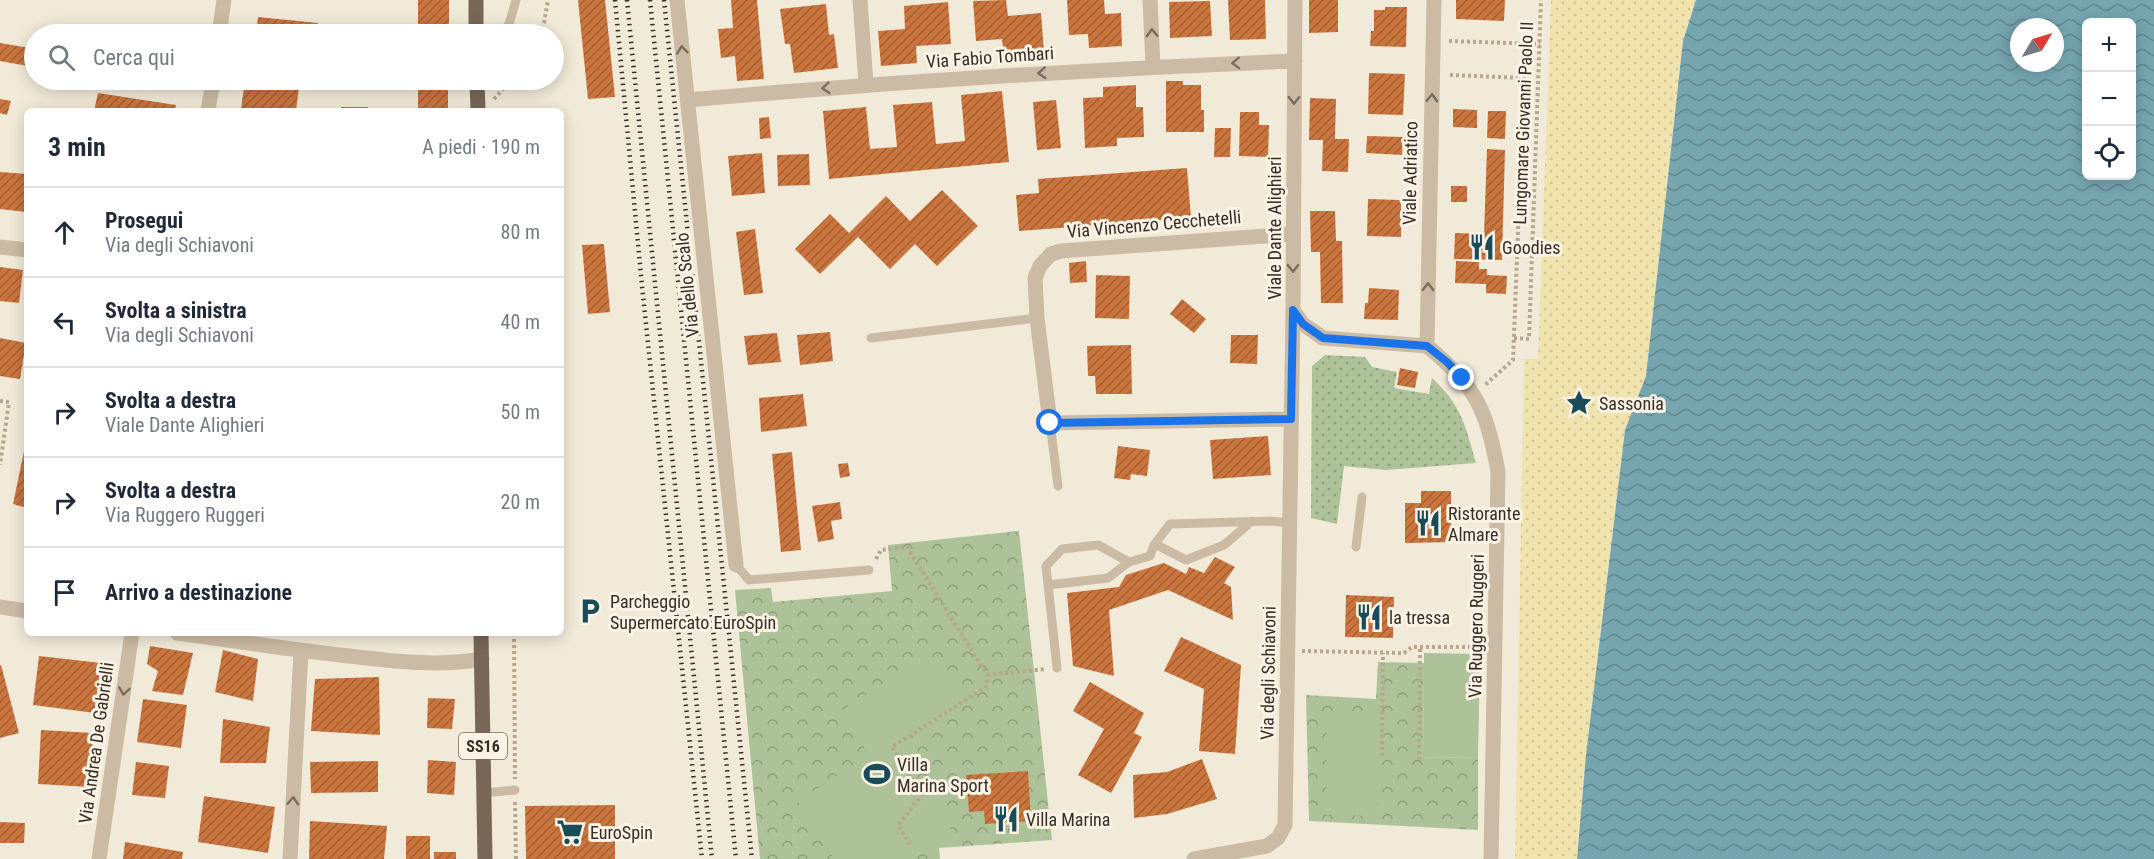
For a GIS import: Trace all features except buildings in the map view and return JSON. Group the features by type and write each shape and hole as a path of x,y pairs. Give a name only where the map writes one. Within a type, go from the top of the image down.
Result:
{"main road":[{"path":"476,0 476,24"},
{"path":"477,90 478,108"},
{"name":"SS16","path":"481,636 485,859"}],"street":[{"path":"220,24 224,0"},
{"name":"Via dello Scalo","path":"677,0 736,565"},
{"path":"860,0 866,84"},
{"path":"1150,0 1153,66"},
{"name":"Viale Dante Alighieri","path":"1295,0 1293,310 1303,324 1323,338 1427,346"},
{"name":"Viale Adriatico","path":"1427,346 1434,0"},
{"name":"Via Fabio Tombari","path":"688,100 866,84 1153,66 1295,61"},
{"path":"208,108 211,90"},
{"name":"Via Vincenzo Cecchetelli","path":"1050,423 1037,318 1035,278 1040,266 1051,254 1061,251 1292,234"},
{"path":"0,246 24,250"},
{"name":"Via degli Schiavoni","path":"1194,859 1267,846 1278,838 1284,830 1286,821 1293,310"},
{"name":"Via Ruggero Ruggeri","path":"1427,346 1462,378 1478,402 1490,429 1498,471 1491,859"},
{"path":"1050,423 1291,419"},
{"path":"0,608 24,611"},
{"name":"Via Andrea De Gabrielli","path":"99,859 132,636"},
{"path":"197,636 416,664 463,663 482,659"},
{"path":"290,859 301,651"}],"lane":[{"path":"509,24 516,0"},
{"path":"871,338 1037,318"},
{"path":"1050,423 1058,486"},
{"path":"1356,547 1362,497"},
{"path":"1155,544 1186,561 1224,545 1252,522"},
{"path":"1048,585 1108,578 1129,562 1150,556 1155,544 1170,524 1290,523"},
{"path":"1057,668 1046,566 1062,549 1098,545 1129,562"},
{"path":"736,565 749,580 869,570"},
{"path":"484,793 515,790"}],"path":[{"path":"544,24 548,0"},
{"name":"Lungomare Giovanni Paolo II","path":"1514,338 1529,339 1542,0"},
{"path":"1434,40 1540,44"},
{"path":"1450,75 1524,78 1513,360 1485,385"},
{"path":"491,102 502,90"},
{"path":"0,401 9,402 0,465"},
{"path":"869,570 881,550 907,547 987,675 986,687 892,747 922,795 898,825 910,845"},
{"path":"514,636 515,773"},
{"path":"1288,651 1404,653 1412,647 1479,648"},
{"path":"1419,760 1420,647"},
{"path":"1383,653 1383,756"},
{"path":"987,675 1057,668"},
{"path":"515,802 516,859"}],"green space":[{"path":"1325,355 1365,357 1372,367 1397,372 1394,388 1429,394 1432,378 1456,407 1476,463 1386,470 1344,466 1337,524 1311,518 1312,366"},
{"path":"1019,531 1052,840 939,848 940,859 760,859 735,590 771,588 773,602 892,591 888,545"},
{"path":"1424,653 1480,654 1478,758 1423,757"},
{"name":"Villa Marina Sport","path":"931,654 963,702 896,745 927,793 928,814 948,814 953,846 921,849 905,859 834,859 798,801 869,755 841,711"},
{"path":"1378,662 1424,663 1423,757 1478,758 1478,830 1309,821 1306,695 1376,699"},
{"path":"1327,711 1379,712 1377,816 1326,815"}],"sand":[{"name":"Sassonia","path":"1551,0 1696,0 1683,41 1646,377 1625,430 1586,755 1577,859 1515,859 1524,359 1538,359"}],"water":[{"path":"1696,0 2154,0 2154,859 1577,859 1586,755 1625,430 1646,376 1683,41"}],"railway":[{"path":"615,0 642,286 702,859"},
{"path":"627,0 712,859"},
{"path":"650,0 736,859"},
{"path":"664,0 752,859"}],"place":[{"name":"Goodies","path":"1482,247"},
{"name":"Sassonia","path":"1579,403"},
{"name":"Ristorante Almare","path":"1428,523"},
{"name":"Parcheggio Supermercato EuroSpin","path":"590,611"},
{"name":"la tressa","path":"1369,617"},
{"name":"Villa Marina Sport","path":"877,774"},
{"name":"Villa Marina","path":"1006,819"},
{"name":"EuroSpin","path":"570,832"}],"route":[{"path":"1050,423 1291,419 1293,310 1303,324 1323,338 1427,346 1462,378"}]}
